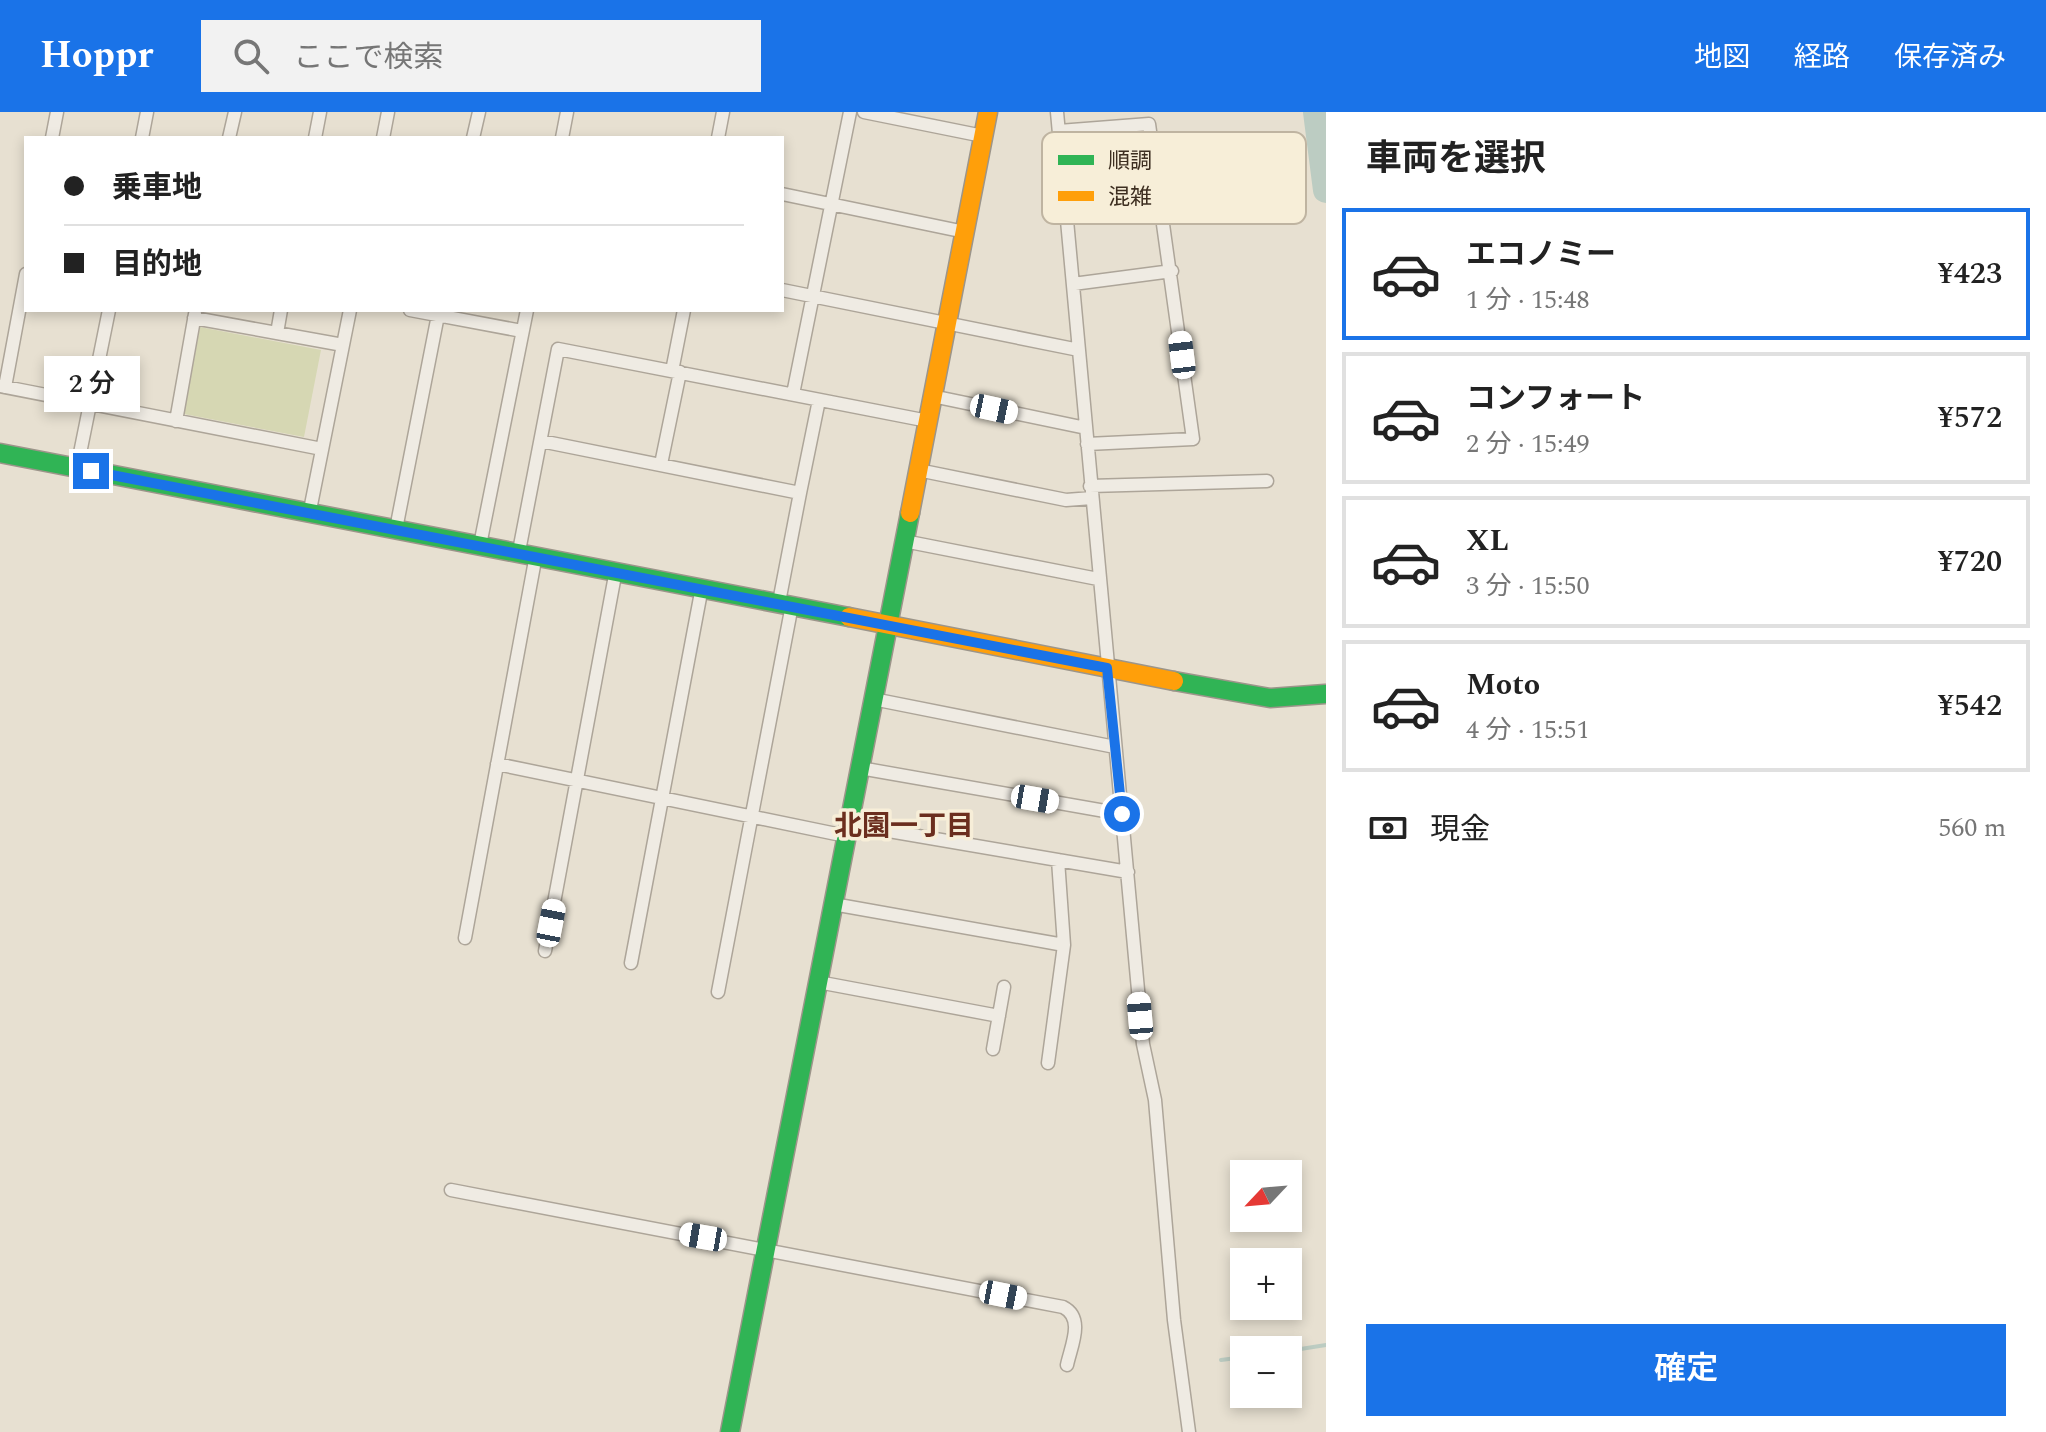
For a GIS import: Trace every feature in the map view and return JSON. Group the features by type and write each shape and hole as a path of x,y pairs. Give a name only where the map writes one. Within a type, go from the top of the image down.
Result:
{"street":[{"path":"52,136 57,112"},
{"path":"142,136 147,112"},
{"path":"229,136 235,112"},
{"path":"315,136 320,112"},
{"path":"383,136 388,112"},
{"path":"473,136 479,112"},
{"path":"562,136 567,112"},
{"path":"718,136 723,112"},
{"path":"793,394 850,112"},
{"path":"864,112 983,136"},
{"path":"730,1432 988,112"},
{"path":"1057,112 1059,131 1149,124 1150,132"},
{"path":"784,194 965,232"},
{"path":"1068,224 1143,1044 1155,1100 1174,1320 1189,1432"},
{"path":"1087,444 1193,439 1165,224"},
{"path":"1073,284 1172,271"},
{"path":"24,283 2,386 322,449"},
{"path":"784,290 1079,350"},
{"path":"77,468 109,312"},
{"path":"277,333 281,312"},
{"path":"310,510 350,312"},
{"path":"480,545 527,312"},
{"path":"661,464 684,312"},
{"path":"396,529 439,313 522,331"},
{"path":"176,421 195,314 343,345"},
{"path":"465,938 497,764 541,441 558,349 928,421"},
{"path":"932,396 1086,428"},
{"path":"718,992 751,818 786,603 800,493 819,400"},
{"path":"541,441 800,493"},
{"path":"0,453 310,510 1270,698 1325,694"},
{"path":"918,470 1066,500 1091,492 1267,481"},
{"path":"904,541 1098,579"},
{"path":"545,951 616,570"},
{"path":"631,963 702,587"},
{"path":"873,699 1115,747"},
{"path":"497,764 751,818 1128,872"},
{"path":"860,768 1122,814"},
{"path":"1048,1063 1064,945 1058,860"},
{"path":"833,904 1064,945"},
{"path":"818,982 999,1016"},
{"path":"993,1049 1004,987"},
{"path":"451,1190 1063,1307 1071,1311 1075,1319 1067,1365"}],"green space":[{"path":"200,327 321,350 304,437 184,414"}],"waterway":[{"path":"1316,112 1326,190"},
{"path":"1302,1349 1326,1345"},
{"path":"1221,1360 1230,1359"}],"traffic: fast":[{"path":"0,453 849,617"},
{"path":"730,1432 910,513"},
{"path":"1174,681 1270,698 1325,694"}],"traffic: slow":[{"path":"910,513 988,112"},
{"path":"849,617 1174,681"}],"district":[{"name":"北園一丁目","path":"904,826"}],"route":[{"path":"91,471 310,510 1107,668 1122,814"}]}
